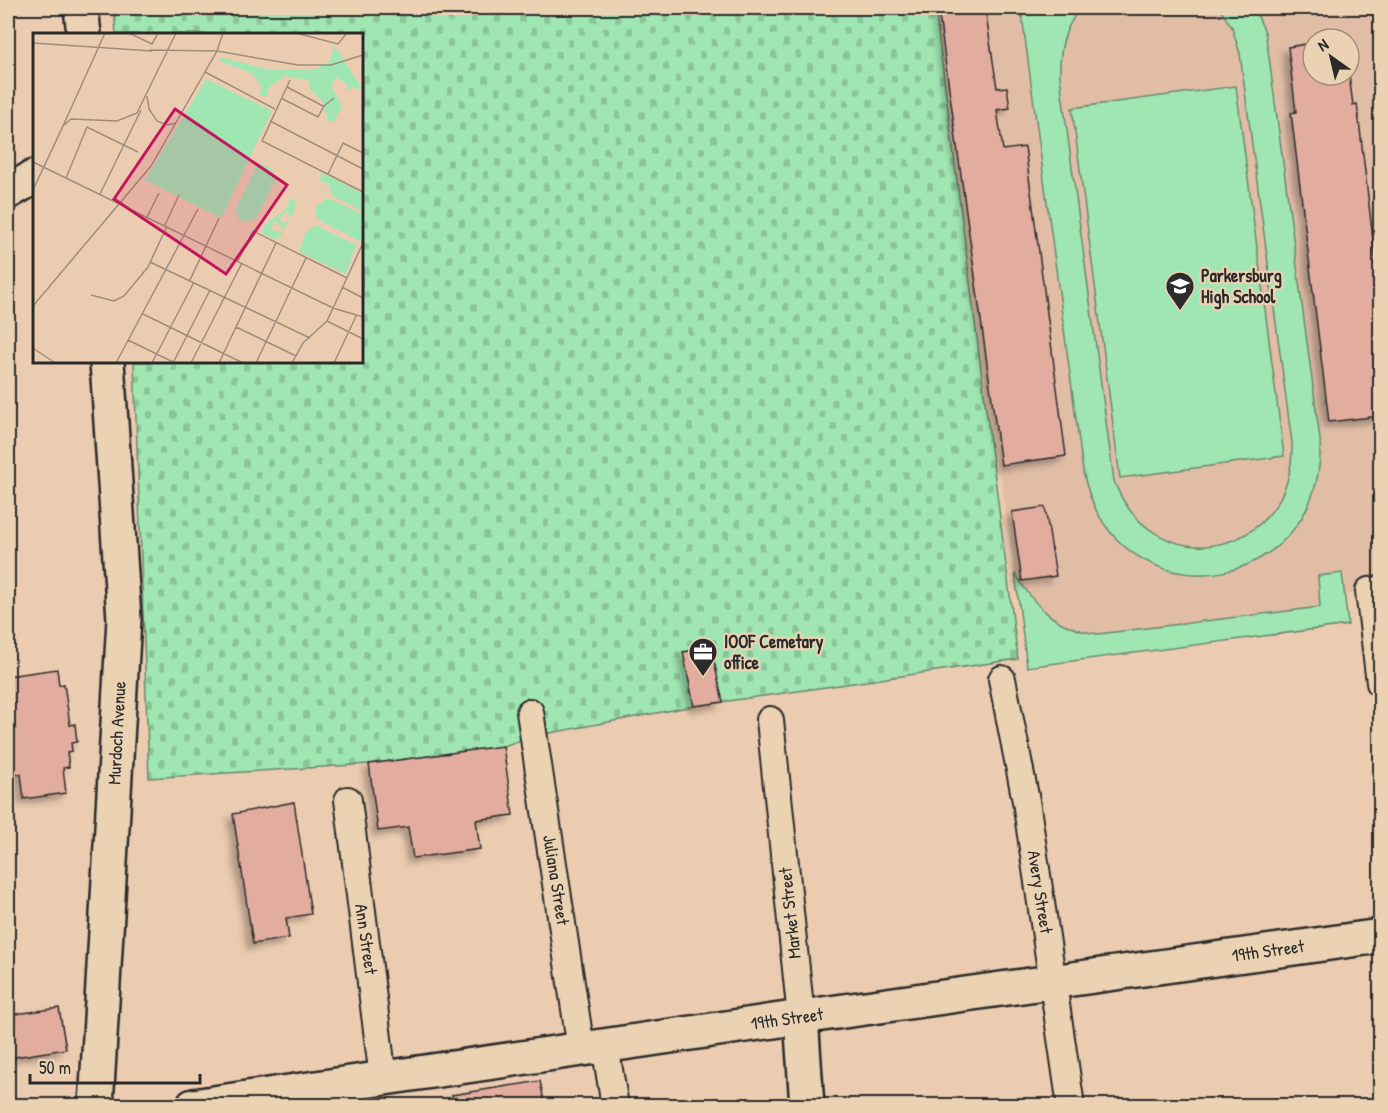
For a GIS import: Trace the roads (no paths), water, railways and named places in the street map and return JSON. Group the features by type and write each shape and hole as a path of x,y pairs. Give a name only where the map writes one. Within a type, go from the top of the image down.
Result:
{"street":[{"path":"81,8 84,33"},
{"path":"8,192 33,178"},
{"name":"Murdoch Avenue","path":"96,1106 124,619 107,363"},
{"path":"1375,591 1380,683"},
{"name":"Avery Street","path":"1002,679 1026,801 1071,1106"},
{"name":"Juliana Street","path":"530,712 593,1047 615,1106"},
{"name":"Market Street","path":"770,720 801,1017 807,1106"},
{"name":"Ann Street","path":"348,800 383,1078"},
{"name":"19th Street","path":"193,1106 801,1017 1380,936"}],"place":[{"name":"Parkersburg High School","path":"1180,312"},
{"name":"IOOF Cemetary office","path":"703,678"}]}
